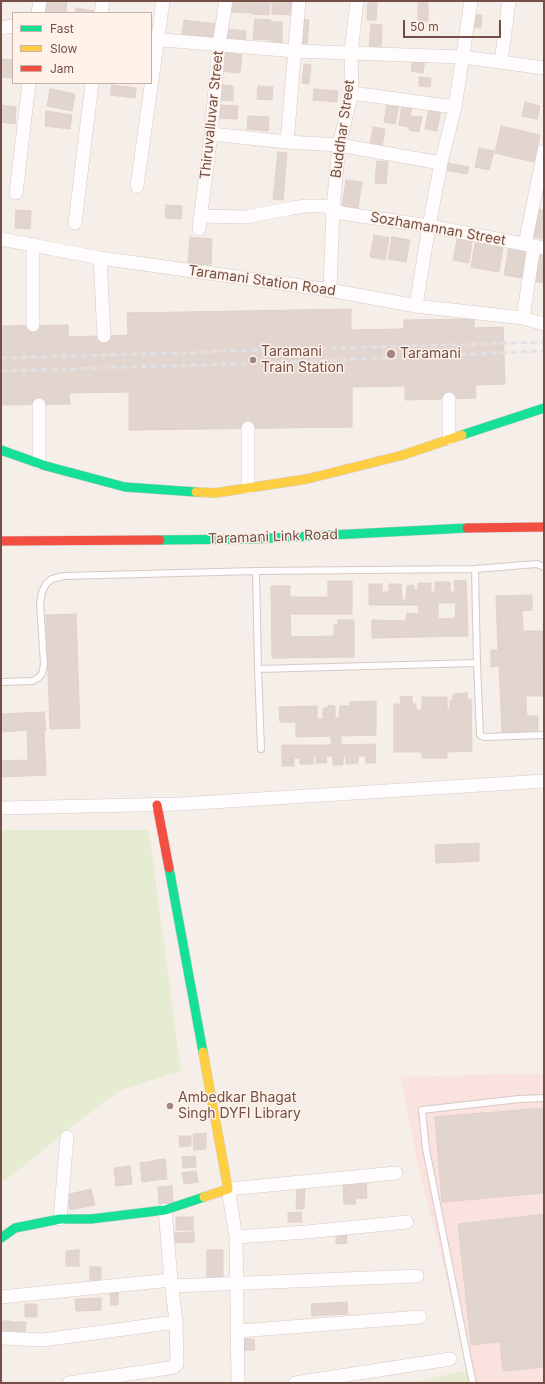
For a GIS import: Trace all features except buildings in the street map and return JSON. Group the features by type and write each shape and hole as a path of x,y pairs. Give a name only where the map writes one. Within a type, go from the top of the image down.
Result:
{"street":[{"path":"38,12 40,1"},
{"path":"101,12 103,1"},
{"path":"152,57 154,40 163,1"},
{"name":"Thiruvalluvar Street","path":"200,223 211,134 219,44 226,1"},
{"path":"287,142 299,1"},
{"name":"Buddhar Street","path":"330,290 333,209 339,145 352,93 351,52 357,1"},
{"path":"416,306 441,163 455,107 471,1"},
{"path":"501,62 509,1"},
{"path":"1,28 12,26"},
{"path":"154,40 295,51 463,57 544,68"},
{"path":"16,193 29,84"},
{"path":"75,223 92,84"},
{"path":"137,186 149,84"},
{"path":"352,93 455,107"},
{"path":"211,134 287,142 339,145 441,163"},
{"path":"523,318 534,246 544,151"},
{"name":"Sozhamannan Street","path":"200,223 246,217 307,206 326,206 341,212 429,226 534,246"},
{"name":"Taramani Station Road","path":"1,238 100,258 330,290 416,306 523,318 544,324"},
{"path":"33,244 33,325"},
{"path":"100,258 104,336"},
{"path":"449,399 450,440"},
{"path":"39,404 39,463"},
{"path":"1,450 39,463 125,487 214,493 307,479 403,455 544,408"},
{"path":"248,428 248,488"},
{"name":"Taramani Link Road","path":"1,541 254,539 435,529 544,527"},
{"path":"1,808 157,805 544,781"},
{"path":"157,805 236,1237 236,1283 239,1331 238,1383"},
{"path":"60,1219 67,1137"},
{"path":"1,1238 15,1228 60,1219 91,1219 165,1210 228,1189 396,1173"},
{"path":"69,1383 174,1367 177,1364 176,1322 165,1210"},
{"path":"236,1237 407,1222"},
{"path":"1,1297 171,1283 236,1283 417,1276"},
{"path":"239,1331 420,1317"},
{"path":"1,1338 43,1340 176,1322"},
{"path":"295,1383 450,1359"}],"lane":[{"path":"1,682 33,681 42,674 44,664 40,604 42,592 46,584 52,579 64,576 256,571 475,569 536,564 544,567"},
{"path":"475,569 480,735 484,737 544,735"},
{"path":"256,571 261,749"},
{"path":"258,669 477,663"},
{"path":"474,1383 470,1370 426,1149 422,1110 519,1099 544,1098"}],"shaded area":[{"path":"544,1073 544,1383 473,1383 417,1162 401,1077"}],"green space":[{"path":"1,830 149,830 181,1071 121,1090 75,1124 10,1177 1,1181"},
{"path":"470,1370 473,1383 407,1383"}],"railway":[{"path":"1,358 544,342"},
{"path":"1,371 266,363 544,351"}],"traffic: fast":[{"path":"462,435 544,408"},
{"path":"1,450 46,466 125,487 196,492"},
{"path":"160,540 254,539 467,528"},
{"path":"169,868 203,1052"},
{"path":"1,1238 15,1228 60,1219 91,1219 165,1210 204,1197"}],"traffic: slow":[{"path":"196,492 215,493 307,479 403,455 462,435"},
{"path":"203,1052 228,1189 204,1197"}],"traffic: jam":[{"path":"467,528 544,527"},
{"path":"1,541 160,540"},
{"path":"157,805 169,868"}],"place":[{"name":"Taramani","path":"391,354"},
{"name":"Taramani Train Station","path":"253,360"},
{"name":"Ambedkar Bhagat Singh DYFI Library","path":"170,1106"}]}
